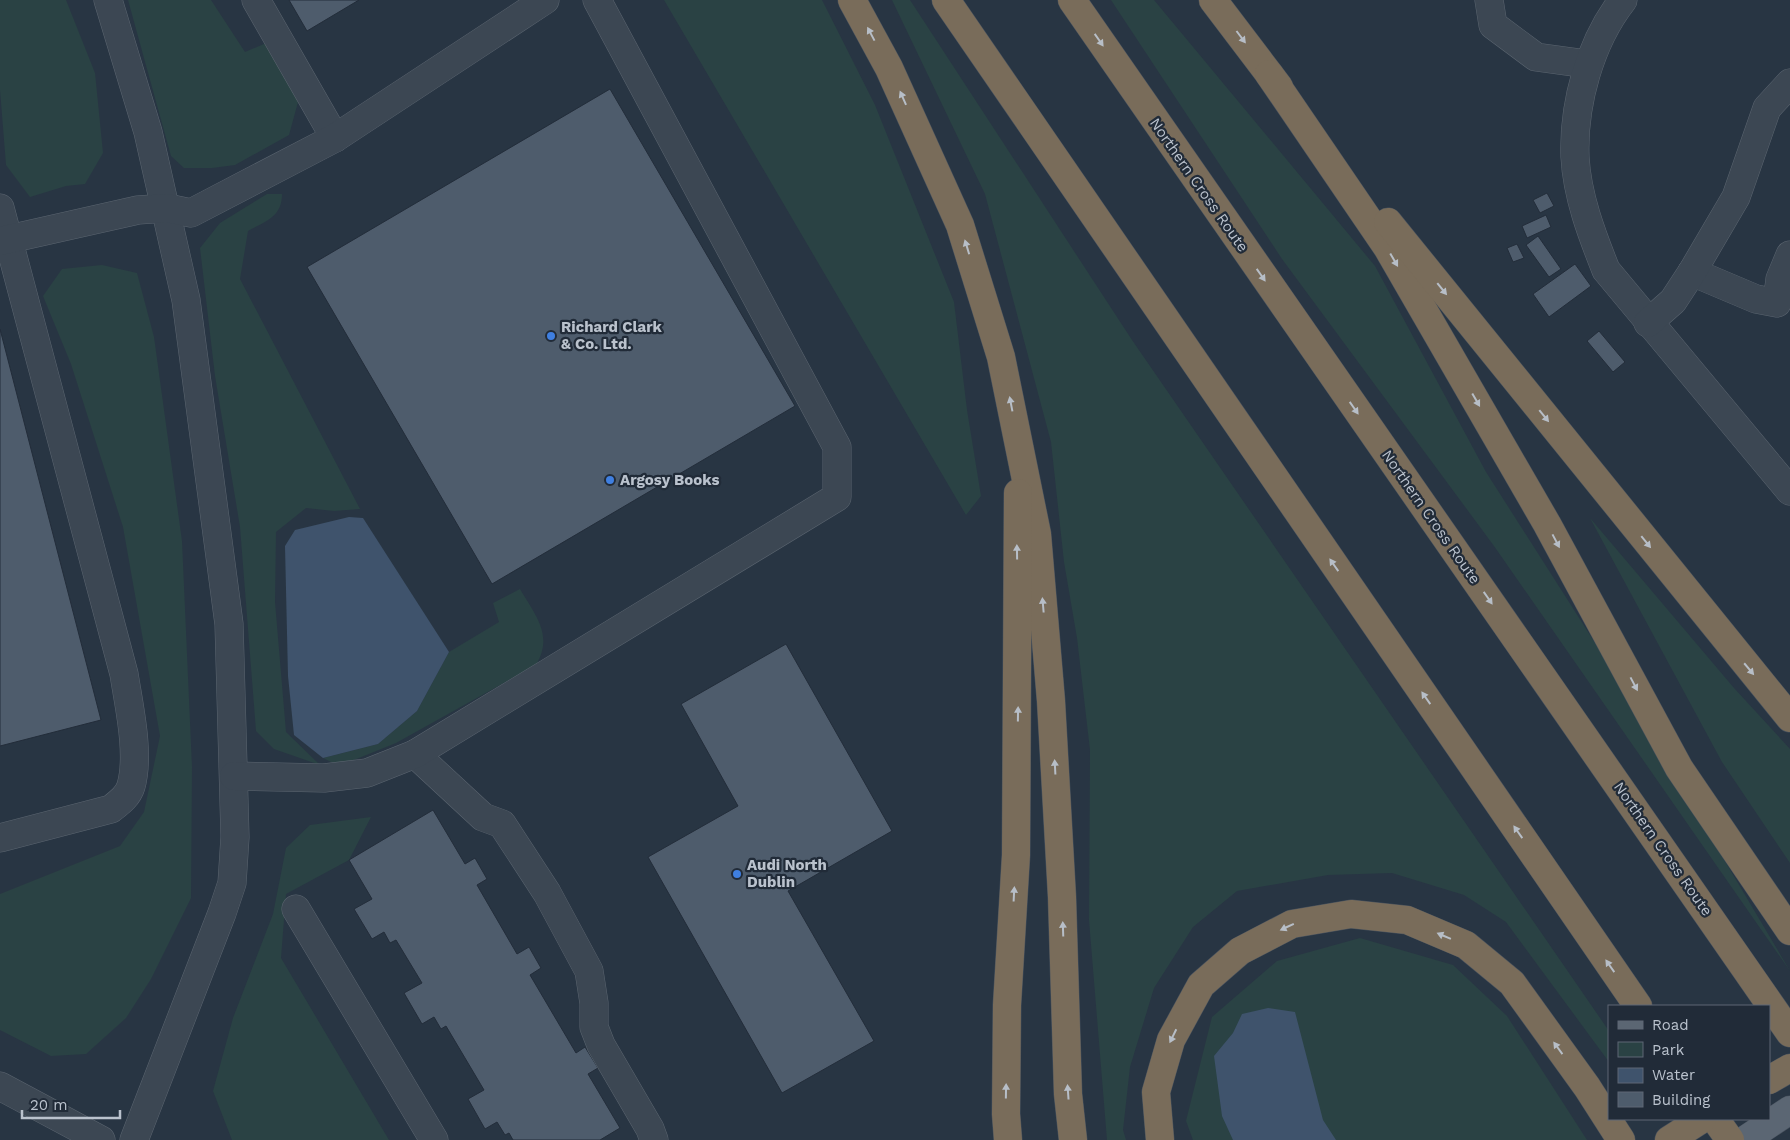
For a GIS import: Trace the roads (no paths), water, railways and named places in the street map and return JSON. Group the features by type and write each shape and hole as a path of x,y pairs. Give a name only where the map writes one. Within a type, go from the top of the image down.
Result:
{"highway":[{"path":"852,0 889,68 960,225 1001,357 1037,534 1051,691 1062,897 1068,1094 1073,1140"},
{"path":"946,0 1637,1005"},
{"name":"Northern Cross Route","path":"1072,0 1749,972 1790,1034"},
{"path":"1213,0 1269,74 1790,718"},
{"path":"1269,74 1387,248 1547,524 1679,768 1790,931"},
{"path":"1008,1140 1006,1114 1007,1005 1016,856 1019,660 1017,528 1020,451"},
{"path":"1160,1140 1156,1092 1171,1040 1201,985 1240,951 1292,924 1351,914 1407,920 1466,945 1512,984 1587,1087 1608,1120"},
{"path":"1770,1079 1790,1068"},
{"path":"1608,1120 1621,1140"},
{"path":"1669,1140 1700,1120"},
{"path":"1716,1120 1730,1140"}],"main road":[{"path":"1745,1140 1790,1110"}],"street":[{"path":"108,0 148,132 167,208 186,300 229,624 234,776 235,837 232,883 134,1140"},
{"path":"256,0 335,138"},
{"path":"4,240 138,210 167,208 191,213 335,138 545,0"},
{"path":"234,776 324,778 367,774 415,754 837,497 838,447 597,0"},
{"path":"1488,0 1494,26 1536,57 1587,64"},
{"path":"1622,0 1587,64 1577,125 1575,157 1591,233 1606,270 1648,324 1790,492"},
{"path":"1648,324 1673,301 1692,272 1736,197 1767,108 1790,82"},
{"path":"0,208 4,240 124,674 132,726 134,768 131,787 124,799 112,809 0,838"},
{"path":"1692,272 1756,299 1777,303 1780,279 1790,255"},
{"path":"415,754 483,817 502,824 546,893 589,971 594,1003 594,1027 601,1045 650,1129 654,1140"},
{"path":"296,909 434,1140"},
{"path":"0,1086 101,1140"}],"water":[{"path":"349,517 363,518 449,652 417,711 378,744 323,758 294,735 288,676 285,546 295,530"},
{"path":"1268,1008 1295,1012 1323,1120 1336,1140 1233,1140 1222,1116 1214,1056 1233,1033 1242,1014"}],"place":[{"name":"Richard Clark & Co. Ltd.","path":"551,336"},
{"name":"Argosy Books","path":"610,480"},
{"name":"Audi North Dublin","path":"737,874"}]}
